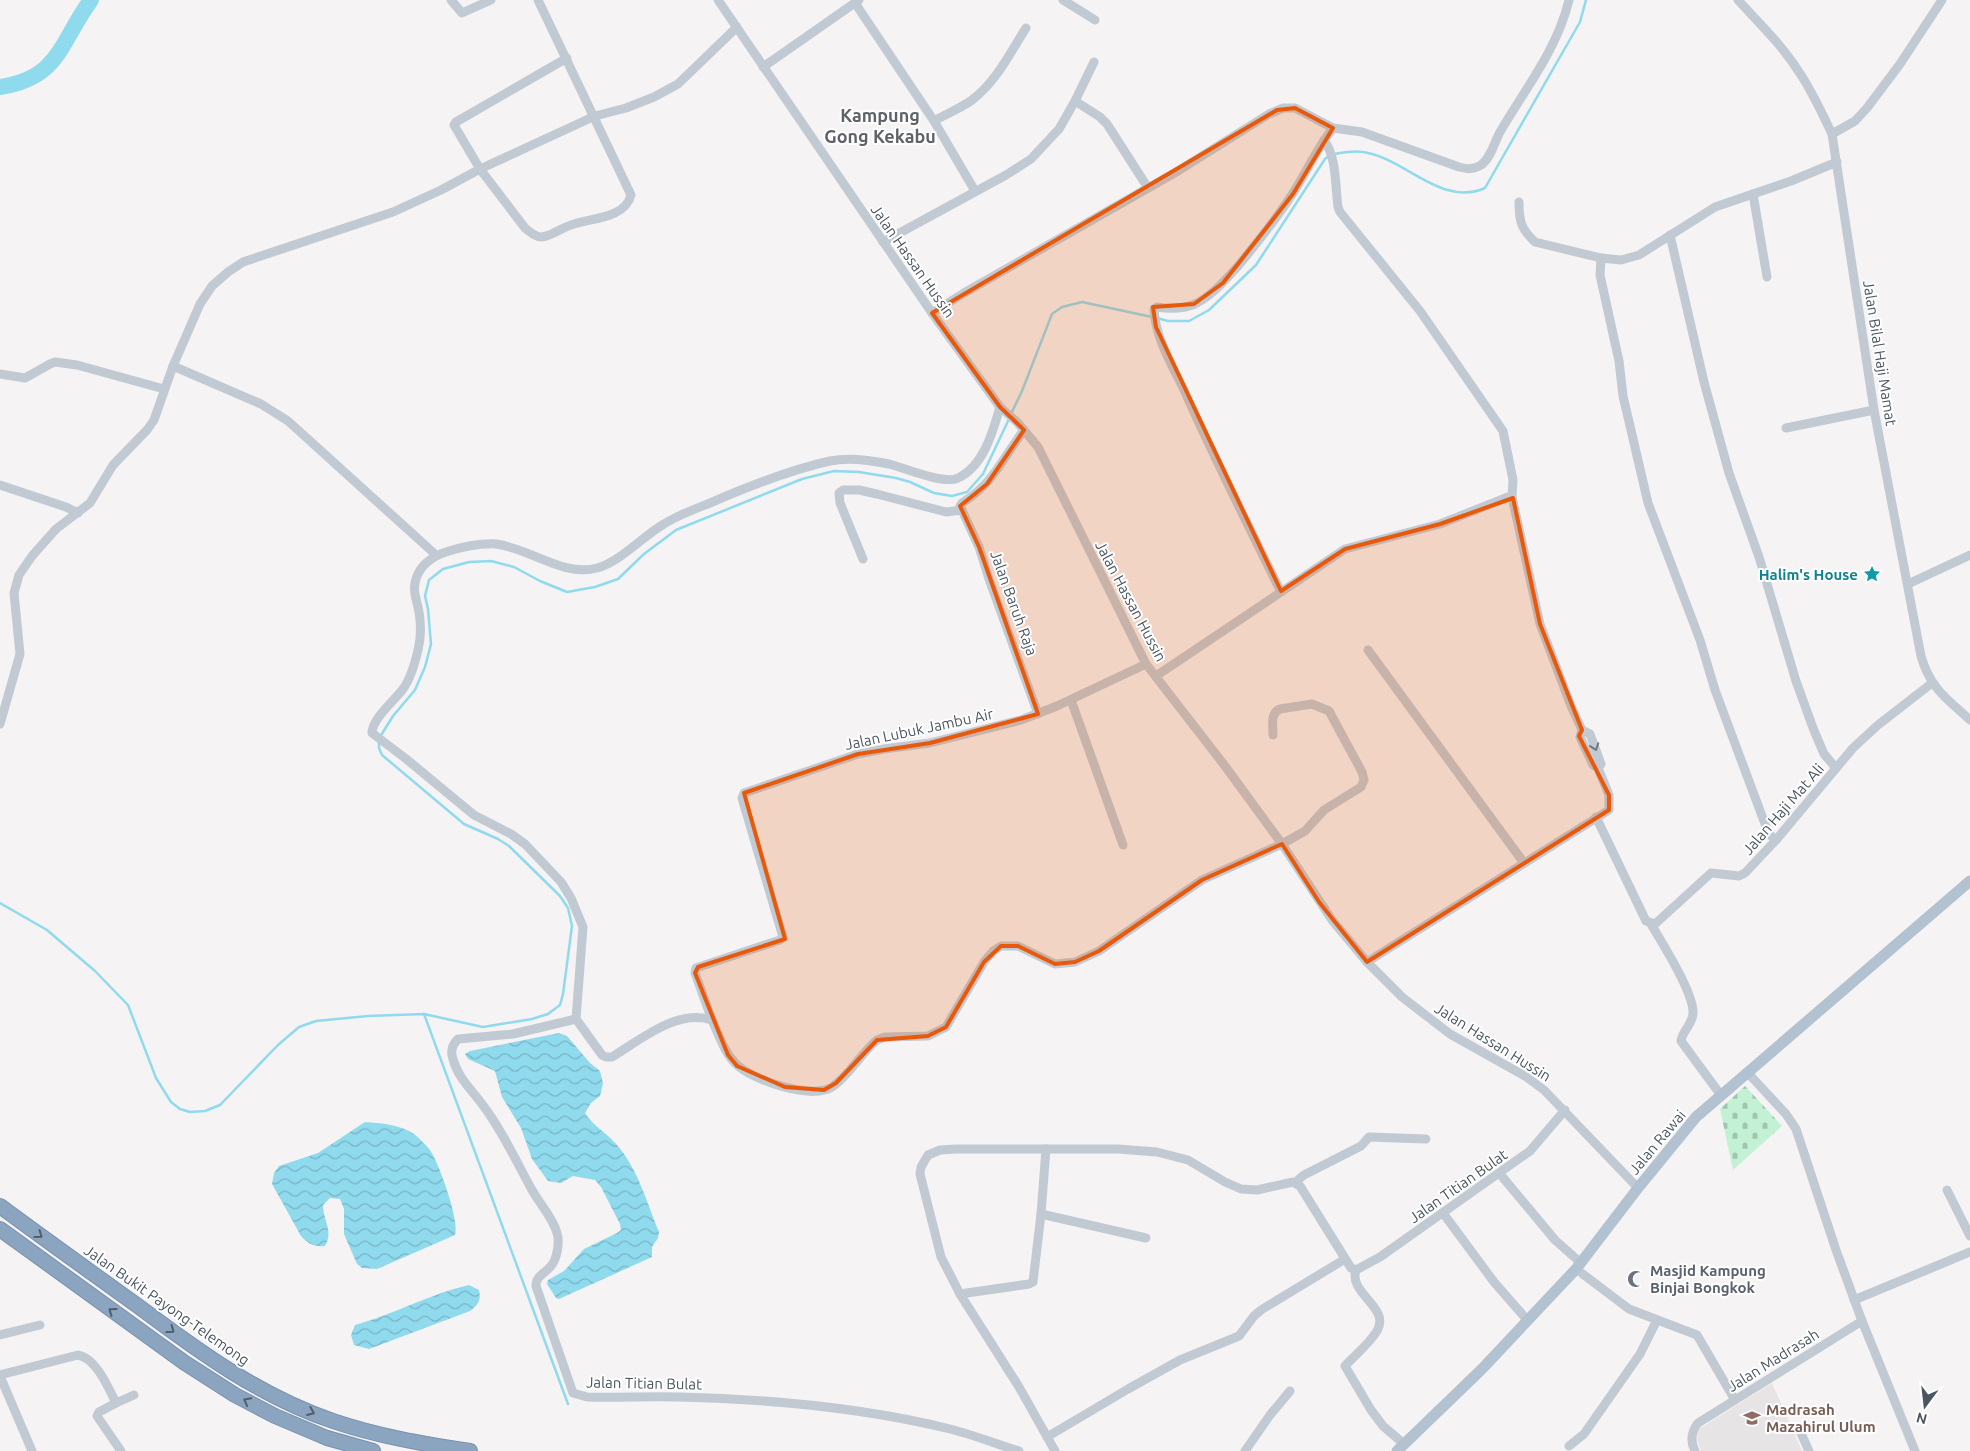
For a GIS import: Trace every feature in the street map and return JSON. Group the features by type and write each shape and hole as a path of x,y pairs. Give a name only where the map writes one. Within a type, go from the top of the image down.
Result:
{"highway":[{"name":"Jalan Bukit Payong-Telemong","path":"0,1206 195,1348 282,1400 342,1424 408,1442 470,1451"},
{"path":"0,1229 184,1363 235,1395 275,1416 327,1438 373,1451"}],"main road":[{"name":"Jalan Rawai","path":"1400,1448 1482,1369 1578,1266 1696,1117 1720,1094 1970,881"}],"street":[{"path":"451,0 459,11 464,13 491,0"},
{"path":"538,0 567,58 595,116 631,195 628,203 610,214 594,220 568,225 548,236 536,236 525,228 480,169 455,128 455,123 567,58"},
{"name":"Jalan Hassan Hussin","path":"718,0 932,314 1002,409 1017,422 1038,447 1146,664 1225,766 1282,844 1318,902 1367,962 1402,997 1434,1023 1525,1076 1553,1097 1638,1188"},
{"path":"1063,0 1095,20"},
{"path":"932,314 964,293 1148,188 1269,114 1283,108 1295,108 1334,128 1362,132 1459,167 1476,168 1484,162 1494,148 1500,134 1558,36 1569,0"},
{"name":"Jalan Bilal Haji Mamat","path":"1738,0 1778,43 1798,70 1814,96 1832,134 1874,410 1926,673 1932,684 1970,720"},
{"path":"1832,134 1854,121 1867,108 1900,64 1942,0"},
{"path":"763,67 858,2 934,121 975,191"},
{"path":"0,724 20,654 14,593 19,575 32,556 56,529 90,504 113,465 147,430 154,420 173,366 200,304 212,286 243,262 393,212 595,116 626,108 654,97 678,84 736,28"},
{"path":"934,121 971,101 983,91 993,80 1026,28"},
{"path":"883,242 1019,168 1036,155 1059,129 1094,62"},
{"path":"1075,101 1100,117 1107,124 1148,188"},
{"path":"1281,592 1205,438 1156,327 1154,309 1157,307 1171,308 1194,304 1223,283 1252,249 1293,194 1334,128"},
{"path":"1326,143 1334,166 1340,212 1420,311 1503,431 1513,480 1512,497 1540,624 1571,706 1582,730 1590,734 1601,764 1598,768 1609,795 1610,808 1367,962"},
{"path":"1520,202 1519,219 1527,234 1535,242 1601,258 1621,260 1639,255 1715,207 1800,178 1837,162"},
{"path":"1753,194 1767,277"},
{"path":"1670,235 1704,382 1730,473 1759,557 1796,680 1813,728 1824,754 1836,768"},
{"path":"1601,258 1600,275 1616,344 1623,396 1648,503 1700,640 1715,690 1765,824 1770,835 1776,840"},
{"path":"0,374 25,378 50,364 64,363 164,389"},
{"path":"173,366 261,404 288,421 436,555"},
{"path":"1002,409 982,454 967,472 958,479 942,478 887,464 850,459 830,461 752,485 684,514 664,524 611,562 600,567 588,570 573,569 496,544 475,544 436,555 420,570 414,585 421,629 418,649 412,670 402,689 372,728 373,735 474,815 511,834 525,844 561,882 574,904 583,927 576,1019 602,1055 609,1058 651,1033 674,1022 696,1016 712,1020 728,1055 737,1066 748,1073 785,1087 815,1091 824,1090 836,1083 877,1040 885,1037 928,1036 946,1027 984,962 993,951 1001,946 1012,945 1025,948 1055,964 1075,962 1099,951 1202,880 1282,844 1305,831 1329,806 1361,787 1364,780 1362,772 1333,716 1324,708 1312,704 1276,711 1272,719 1272,734"},
{"path":"1786,428 1874,410"},
{"path":"863,559 840,503 839,493 843,490 859,490 946,512 961,507 987,484 1008,450 1024,430"},
{"path":"0,485 66,507 78,513"},
{"path":"1156,676 1344,549 1440,524 1512,497"},
{"name":"Jalan Baruh Raja","path":"961,507 979,547 1038,714"},
{"path":"1908,584 1969,558"},
{"path":"1368,650 1524,862"},
{"name":"Jalan Lubuk Jambu Air","path":"712,1020 695,973 696,968 780,940 784,937 742,796 745,792 858,754 930,744 1038,714 1146,664"},
{"name":"Jalan Haji Mat Ali","path":"1649,923 1657,923 1711,873 1743,874 1776,840 1836,768 1878,725 1932,684"},
{"path":"1071,700 1123,845"},
{"path":"1596,817 1649,923 1693,1004 1692,1020 1681,1041 1720,1094"},
{"name":"Jalan Titian Bulat","path":"576,1019 513,1034 458,1038 452,1053 458,1073 482,1103 498,1128 557,1232 558,1246 554,1262 539,1276 536,1286 573,1393 580,1396 596,1397 735,1399 842,1409 951,1429 1019,1451"},
{"path":"1747,1072 1786,1114 1796,1130 1854,1300 1915,1451"},
{"name":"Jalan Titian Bulat","path":"1356,1270 1380,1257 1500,1174 1530,1151 1565,1110"},
{"path":"1296,1183 1304,1175 1361,1146 1365,1139 1369,1137 1426,1139"},
{"path":"960,1294 1032,1282 1041,1214 1046,1149"},
{"path":"1055,1451 1019,1387 960,1294 941,1257 920,1182 921,1167 924,1161 928,1155 940,1150 1118,1149 1157,1152 1188,1160 1225,1182 1249,1190 1288,1182 1296,1183 1325,1225 1351,1268 1356,1270 1354,1276 1355,1284 1378,1313 1380,1322 1375,1334 1345,1366 1375,1415 1400,1448"},
{"path":"1500,1174 1578,1266 1629,1309 1697,1335 1735,1400"},
{"path":"1947,1190 1970,1236"},
{"path":"1041,1214 1146,1238"},
{"path":"1443,1214 1494,1282 1528,1321"},
{"path":"1854,1300 1970,1252"},
{"path":"1048,1437 1180,1360 1239,1336 1261,1310 1345,1259"},
{"path":"1569,1446 1584,1434 1640,1354 1657,1320"},
{"name":"Jalan Madrasah","path":"1696,1451 1692,1439 1693,1430 1698,1423 1862,1321"},
{"path":"0,1335 40,1325"},
{"path":"32,1451 0,1376 78,1355 84,1356 94,1364 116,1404"},
{"path":"1245,1451 1270,1415 1290,1391"},
{"path":"121,1451 97,1416 99,1412 134,1395"},
{"path":"1800,1431 1809,1451"}],"highlighted area":[{"path":"1295,108 1333,128 1293,194 1223,283 1194,304 1153,307 1156,327 1281,591 1345,549 1440,524 1513,498 1540,624 1582,730 1579,736 1609,795 1609,810 1367,962 1319,902 1282,844 1202,880 1099,951 1075,962 1055,964 1018,946 1001,946 984,962 946,1027 928,1036 877,1040 836,1083 824,1090 785,1087 737,1066 728,1055 695,973 698,967 785,939 744,793 858,754 930,743 1038,714 979,547 960,506 987,484 1024,430 1000,407 932,313 1277,110"}],"shaded area":[{"name":"Madrasah Mazahirul Ulum","path":"1772,1383 1802,1451 1701,1451 1697,1439 1698,1432 1702,1427"}],"green space":[{"path":"1745,1086 1782,1126 1733,1170 1720,1109"}],"water":[{"path":"559,1033 567,1036 590,1063 600,1071 603,1083 600,1096 591,1103 585,1113 617,1145 631,1165 659,1232 658,1238 652,1247 652,1257 559,1299 556,1298 547,1284 548,1280 564,1271 584,1249 621,1230 620,1224 601,1187 595,1180 573,1176 561,1183 548,1181 532,1159 521,1128 502,1097 495,1071 468,1059 465,1054 470,1051"},
{"path":"365,1122 403,1128 414,1134 428,1148 434,1157 448,1192 456,1228 455,1235 377,1269 362,1268 357,1264 344,1234 344,1209 340,1199 330,1198 323,1205 328,1236 325,1246 318,1246 309,1243 301,1236 272,1184 274,1173 279,1166 318,1153"},
{"path":"469,1285 479,1290 480,1297 479,1302 470,1311 369,1349 354,1345 351,1335 355,1325"}],"waterway":[{"path":"0,87 35,76 47,67 64,44 91,0"},
{"path":"1334,154 1355,151 1368,153 1383,158 1425,181 1454,192 1470,192 1485,188 1580,22 1586,0"},
{"path":"1157,318 1168,321 1189,321 1209,310 1256,265 1325,159 1329,156"},
{"path":"1011,414 1052,314 1062,307 1082,302 1152,317"},
{"path":"380,737 393,716 415,690 425,667 431,644 425,596 429,580 443,569 469,562 491,561 514,567 540,581 567,592 595,587 618,579 644,554 676,530 802,479 834,471 859,472 896,478 934,493 952,496 967,492 983,474 1009,419"},
{"path":"0,903 47,930 95,971 128,1005 156,1078 171,1102 180,1109 190,1112 205,1111 220,1105 278,1045 299,1027 316,1021 368,1016 424,1014 483,1027 532,1019 548,1014 560,1005 563,994 572,926 568,908 560,896 509,846 464,824 382,755 379,743"},
{"path":"424,1014 568,1404"}],"place":[{"name":"Halim's House","path":"1872,574"},
{"name":"Masjid Kampung Binjai Bongkok","path":"1636,1279"},
{"name":"Madrasah Mazahirul Ulum","path":"1752,1418"}],"district":[{"name":"Kampung Gong Kekabu","path":"880,125"}]}
